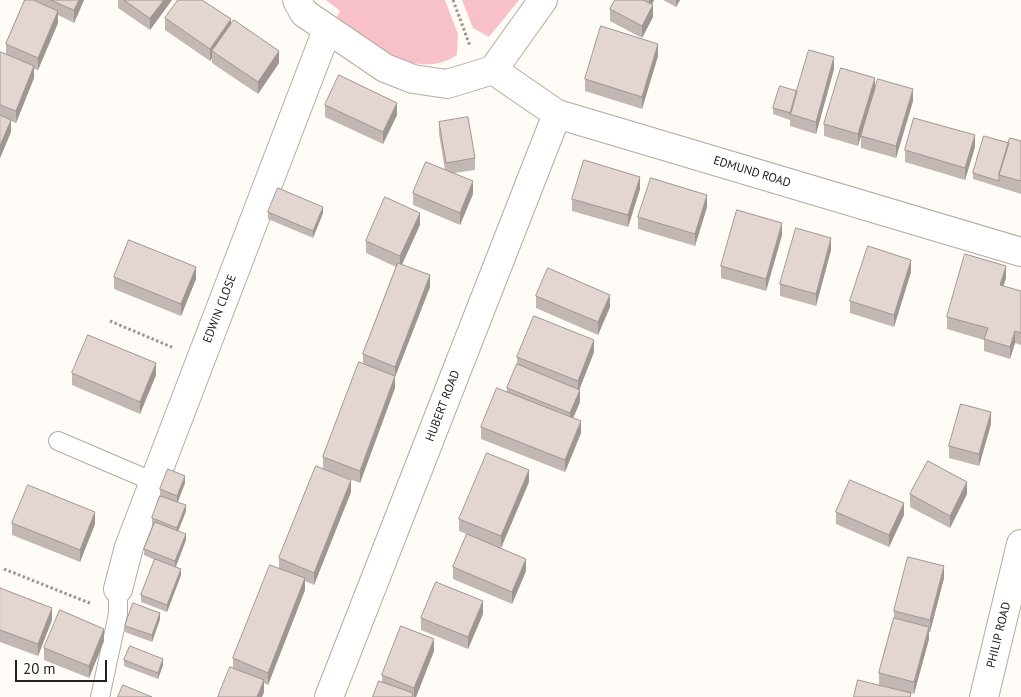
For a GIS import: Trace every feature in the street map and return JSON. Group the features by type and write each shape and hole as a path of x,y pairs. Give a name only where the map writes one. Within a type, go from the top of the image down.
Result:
{"street":[{"path":"296,0 304,12 385,68 413,79 448,84 493,70 543,0"},
{"name":"EDWIN CLOSE","path":"118,601 129,548 328,30"},
{"name":"EDMUND ROAD","path":"493,70 557,114 1021,252"},
{"name":"HUBERT ROAD","path":"329,697 557,114"},
{"name":"PHILIP ROAD","path":"984,697 1021,544"}],"lane":[{"path":"58,441 154,482"},
{"path":"100,697 118,601"}],"path":[{"path":"453,0 471,48 493,70"},
{"path":"110,322 201,360"},
{"path":"4,569 118,601"}],"shaded area":[{"path":"326,0 445,0 458,34 457,55 441,62 425,64 409,62 393,56 363,38 336,18 340,11"},
{"path":"462,0 519,0 489,37 473,28"}],"building":[{"path":"25,0 33,0 58,11 38,58 6,44"},
{"path":"51,0 79,0 74,10"},
{"path":"124,0 164,0 150,18"},
{"path":"178,0 202,0 231,19 210,49 165,18"},
{"path":"615,0 643,0 653,5 642,26 610,9"},
{"path":"234,20 279,51 258,82 212,51"},
{"path":"601,26 658,44 642,97 585,79"},
{"path":"809,50 834,57 816,122 790,114"},
{"path":"1,52 34,66 16,111 0,105"},
{"path":"841,68 875,78 858,134 824,124"},
{"path":"339,75 397,103 383,132 325,105"},
{"path":"878,79 913,89 896,146 861,136"},
{"path":"780,86 797,91 791,113 773,108"},
{"path":"0,115 11,120 0,146"},
{"path":"468,117 475,158 446,163 439,122"},
{"path":"914,118 975,135 965,168 905,150"},
{"path":"984,136 1009,143 999,175 999,181 973,173"},
{"path":"1010,138 1021,141 1021,181 999,175"},
{"path":"584,160 640,177 628,215 572,199"},
{"path":"426,162 473,181 460,213 413,193"},
{"path":"651,178 707,195 695,234 638,217"},
{"path":"278,188 323,207 313,231 268,212"},
{"path":"385,197 420,213 400,256 366,241"},
{"path":"737,210 782,223 766,279 721,266"},
{"path":"796,228 831,238 816,294 780,284"},
{"path":"129,240 196,267 181,304 114,277"},
{"path":"868,246 911,260 894,315 850,301"},
{"path":"965,254 1006,266 1000,285 1021,291 1021,333 1015,331 1010,347 984,339 988,328 947,317"},
{"path":"398,263 430,275 395,367 363,354"},
{"path":"548,268 610,295 598,322 536,296"},
{"path":"534,316 594,340 578,381 517,357"},
{"path":"88,335 156,363 140,402 72,373"},
{"path":"359,362 395,376 360,471 323,457"},
{"path":"517,364 580,390 570,413 507,388"},
{"path":"497,388 581,421 565,460 481,427"},
{"path":"961,404 991,412 979,454 949,446"},
{"path":"487,453 529,470 501,536 459,519"},
{"path":"928,461 967,482 950,516 910,494"},
{"path":"316,466 351,480 314,573 279,558"},
{"path":"168,469 185,476 177,496 160,489"},
{"path":"850,480 904,503 889,535 836,512"},
{"path":"28,485 95,512 80,550 12,523"},
{"path":"160,496 186,505 177,528 152,518"},
{"path":"155,522 186,534 175,561 144,549"},
{"path":"467,534 526,559 512,592 453,567"},
{"path":"908,557 944,566 930,620 894,611"},
{"path":"155,559 181,569 167,605 141,595"},
{"path":"270,565 305,578 268,673 233,658"},
{"path":"436,582 483,601 468,637 421,618"},
{"path":"0,588 52,608 38,644 0,630"},
{"path":"133,603 160,613 152,635 125,626"},
{"path":"60,610 104,629 89,666 44,648"},
{"path":"894,618 929,627 914,682 879,673"},
{"path":"401,626 434,639 414,688 382,675"},
{"path":"130,646 163,659 158,673 124,660"},
{"path":"230,667 264,680 257,697 218,697"},
{"path":"858,680 911,693 910,697 854,697"},
{"path":"379,681 413,693 412,697 373,697"},
{"path":"123,685 152,697 118,697"}]}
